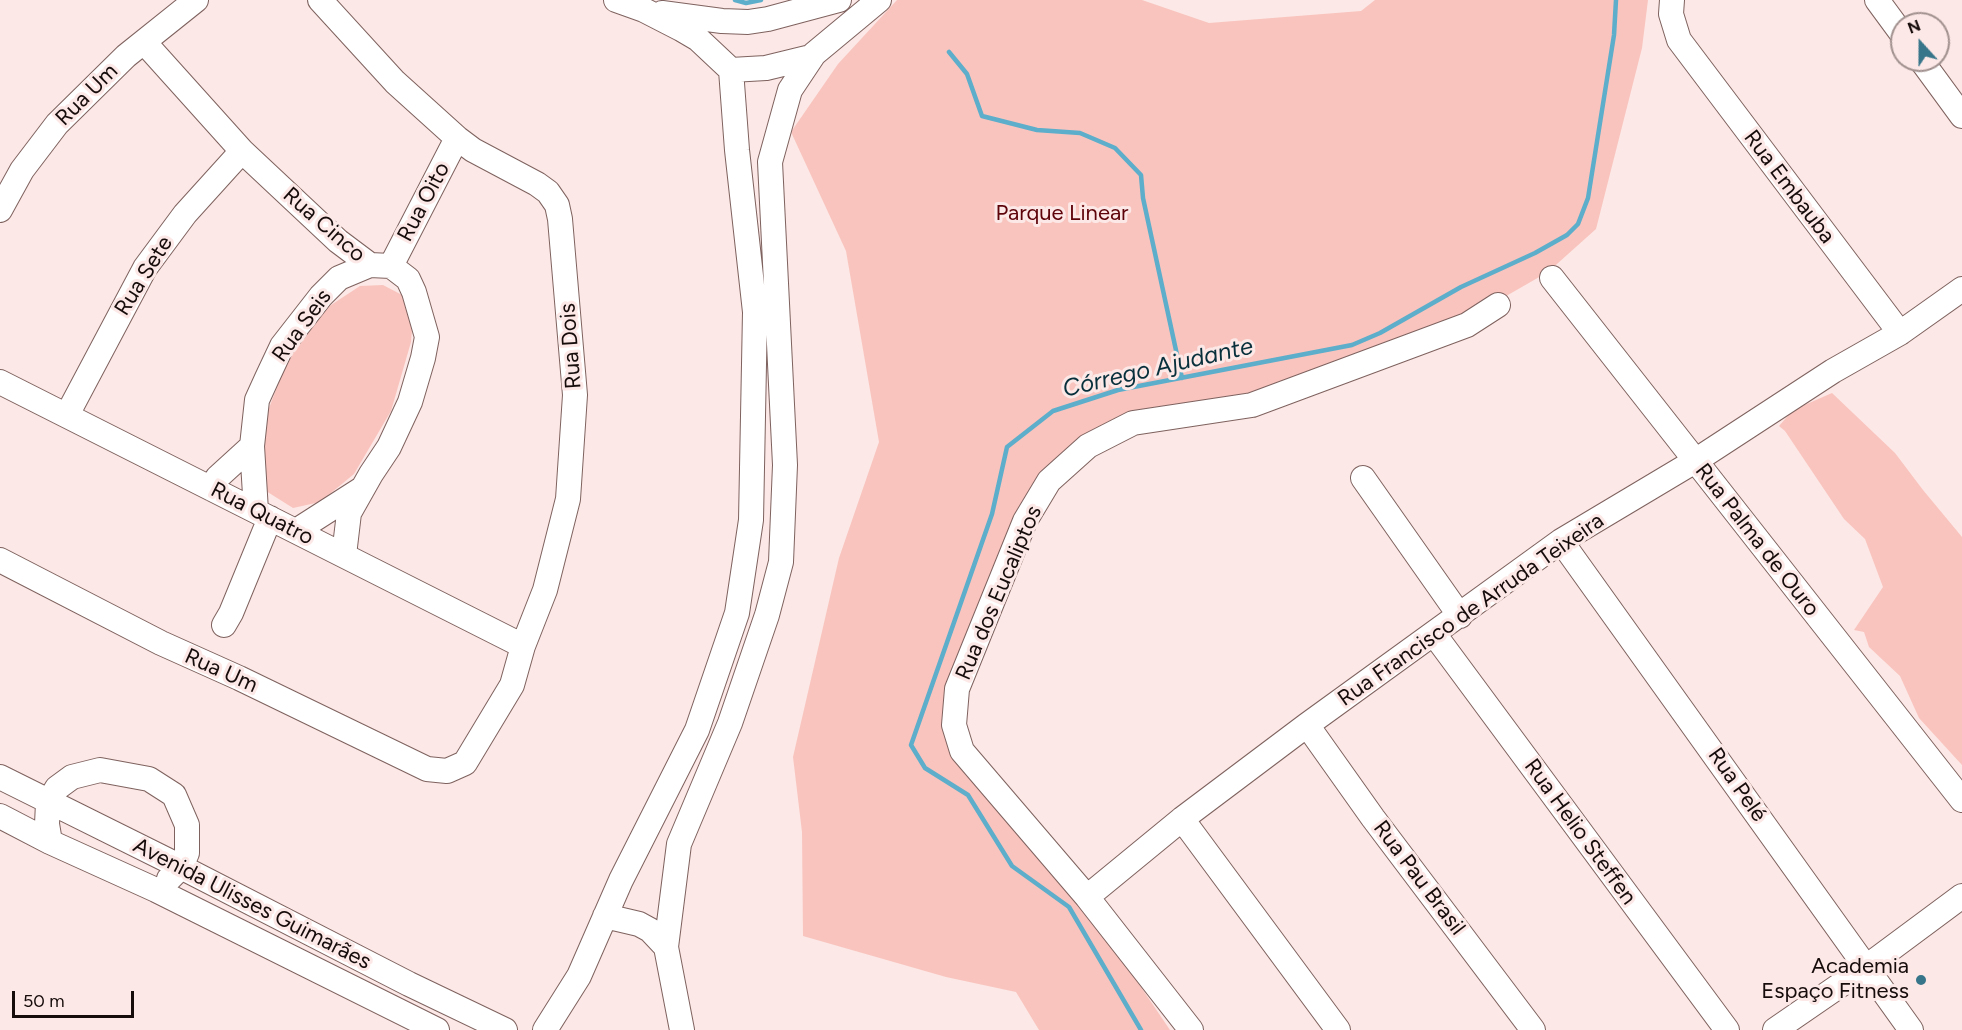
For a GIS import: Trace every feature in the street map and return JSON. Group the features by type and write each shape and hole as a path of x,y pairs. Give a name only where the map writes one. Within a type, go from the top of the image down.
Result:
{"street":[{"name":"Rua Um","path":"0,210 22,170 57,124 104,77 196,0"},
{"name":"Rua Dois","path":"320,0 395,82 457,138 473,150 548,192 557,205 560,219 575,395 568,499 545,590 523,646 512,685 465,763 447,771"},
{"path":"544,1030 579,976 605,916 697,730 737,613 751,520 755,312 737,150 731,70 698,39 644,10 616,0"},
{"path":"644,10 722,21 748,21 768,19 839,0"},
{"path":"682,1030 666,947 679,844 730,723 767,615 781,562 785,465 770,162 790,90 813,56 879,0"},
{"name":"Rua Embauba","path":"1672,0 1671,14 1679,40 1900,333"},
{"path":"1877,0 1890,18"},
{"path":"813,7 818,34 813,56"},
{"name":"Rua Cinco","path":"144,42 242,151 338,241 380,266 408,279 419,307 427,337 410,402 389,447 350,513 344,555"},
{"path":"731,70 766,68 813,56"},
{"path":"1930,72 1962,116"},
{"name":"Rua Oito","path":"380,266 457,138"},
{"name":"Rua Sete","path":"67,415 145,268 185,214 242,151"},
{"name":"Rua Seis","path":"338,241 339,278"},
{"name":"Rua Seis","path":"263,514 252,446 257,400 282,346 321,296 339,278 380,266"},
{"name":"Rua Palma de Ouro","path":"1552,278 1962,800"},
{"name":"Rua Francisco de Arruda Teixeira","path":"1087,897 1182,819 1307,725 1561,542 1695,461 1833,371 1900,333 1962,289"},
{"name":"Rua dos Eucaliptos","path":"1191,1030 1087,897 962,752 954,725 957,689 1025,521 1049,481 1088,446 1133,423 1252,405 1467,325 1498,305"},
{"name":"Rua Quatro","path":"0,382 523,646"},
{"path":"210,488 218,477 252,446"},
{"path":"1363,478 1460,616"},
{"name":"Rua Cinco","path":"296,531 364,487"},
{"path":"224,625 231,613 263,514"},
{"name":"Rua Pelé","path":"1561,542 1911,1030"},
{"name":"Rua Um","path":"0,560 169,647 427,768 447,771"},
{"name":"Rua Helio Steffen","path":"1434,634 1727,1030"},
{"name":"Rua Pau Brasil","path":"1307,725 1373,818 1533,1030"},
{"path":"50,842 47,824 48,802 57,788 72,777 100,770 149,779 174,795 187,825 188,853 181,867 156,890"},
{"name":"Avenida Ulisses Guimarães","path":"0,777 409,984 505,1030"},
{"name":"Avenida Ulisses Guimarães","path":"0,816 50,842 156,890 437,1030"},
{"path":"1182,819 1338,1030"},
{"path":"1775,1030 1865,968 1962,896"},
{"path":"605,916 639,924 650,930 666,947"}],"green space":[{"name":"Parque Linear","path":"897,0 1142,0 1209,23 1361,11 1375,0 1648,0 1642,48 1596,229 1548,272 1466,319 1250,399 1132,417 1048,475 950,723 1078,894 1170,1030 1039,1030 1016,992 946,977 803,936 802,832 793,757 839,558 879,442 846,251 791,132 838,64"},
{"path":"383,285 404,296 413,317 411,342 391,411 354,474 320,502 293,508 266,491 257,459 266,416 288,358 328,307 360,286"},
{"path":"1832,393 1895,453 1962,537 1962,765 1919,718 1900,676 1869,647 1864,632 1854,630 1883,587 1865,539 1844,519 1785,431 1779,426 1793,410"}],"waterway":[{"path":"735,0 746,3 761,0"},
{"name":"Córrego Ajudante","path":"1141,1030 1069,907 1012,866 968,795 925,768 911,745 992,514 1007,447 1053,411 1118,390 1352,345 1380,333 1461,287 1535,253 1567,235 1578,224 1588,198 1614,35 1616,0"},
{"path":"949,52 967,74 982,116 1037,130 1080,133 1115,148 1141,175 1143,198 1182,378"}],"place":[{"name":"Academia Espaço Fitness","path":"1921,980"}]}
